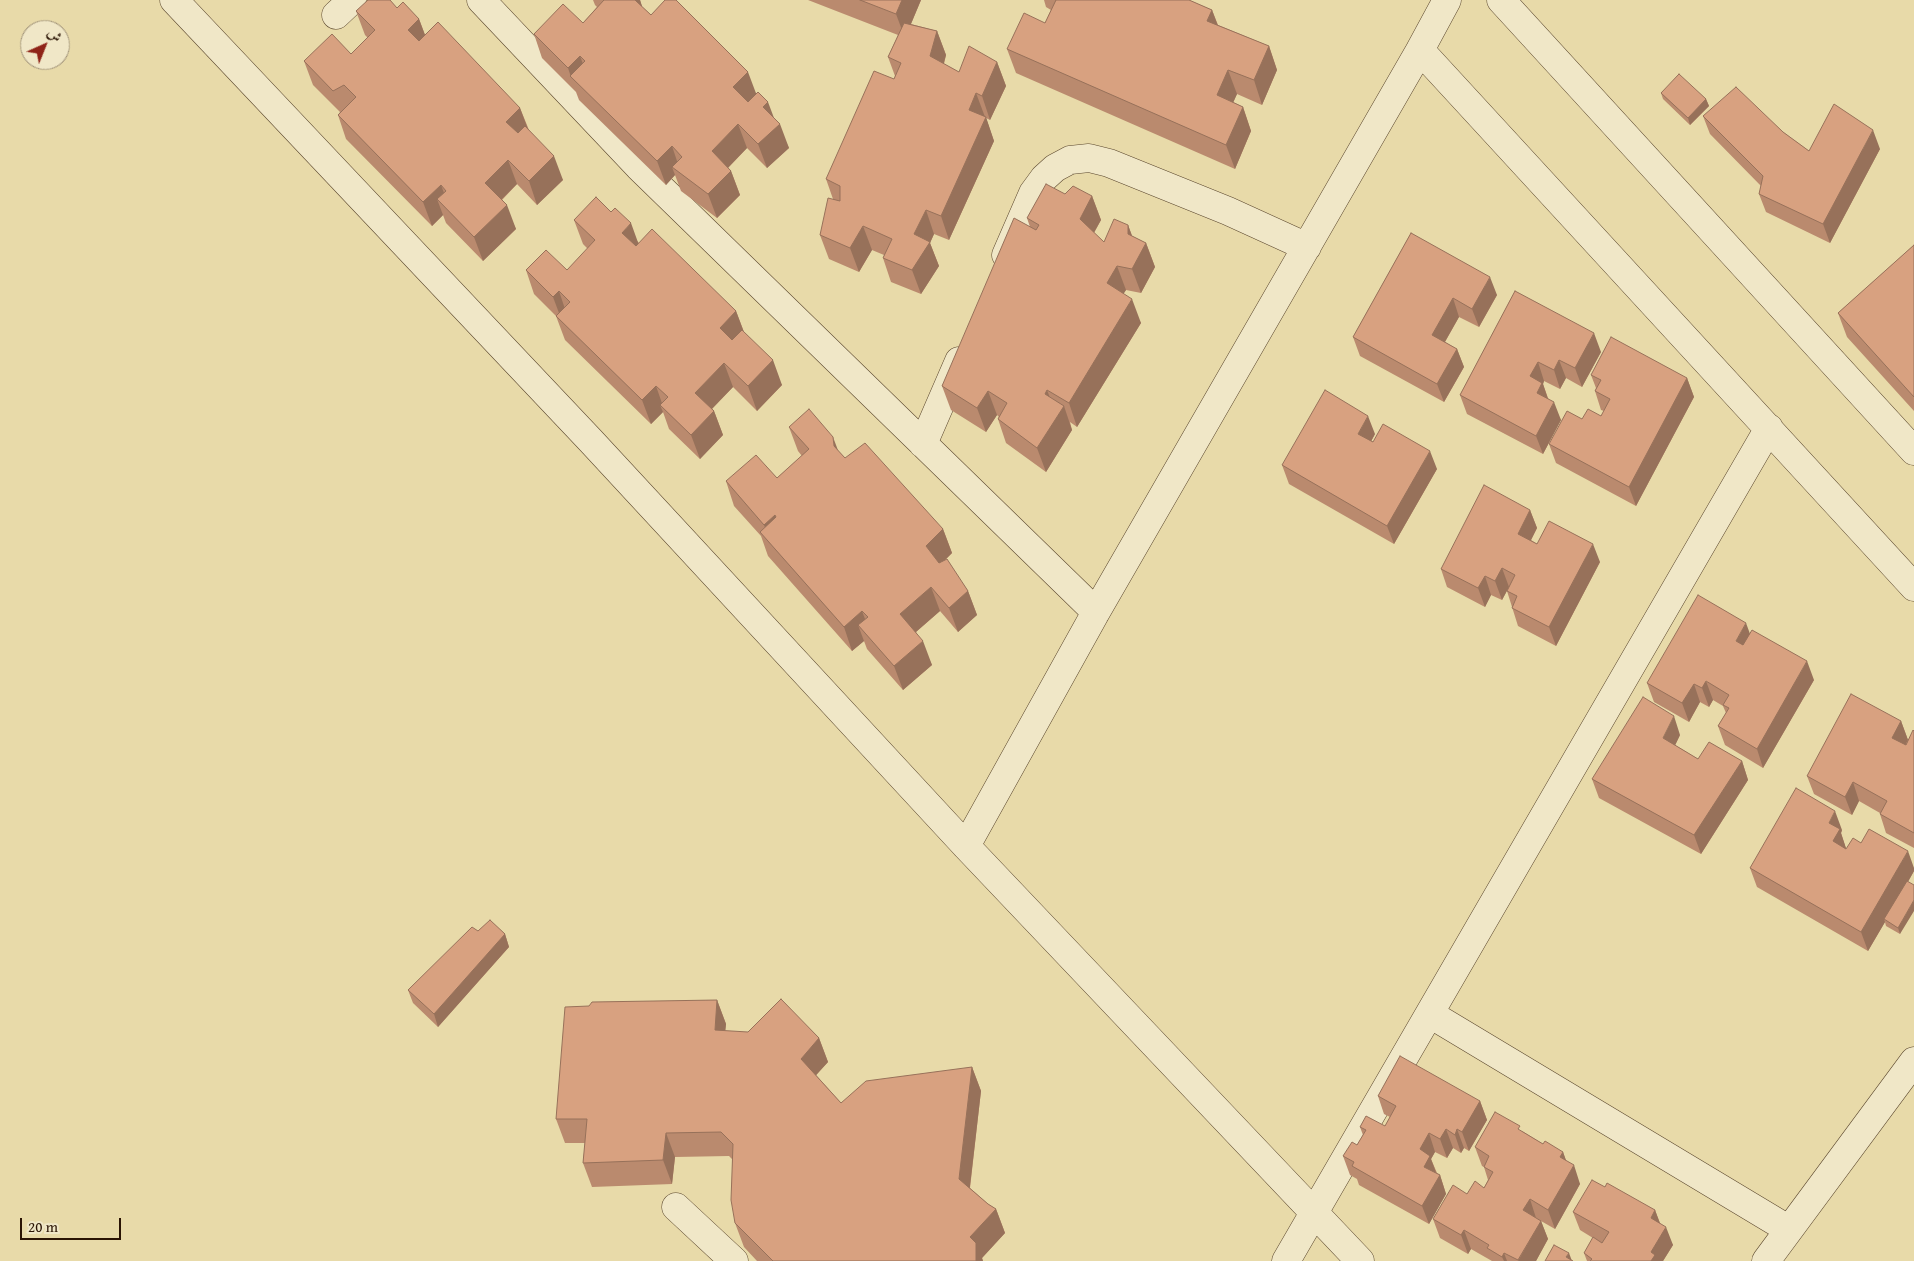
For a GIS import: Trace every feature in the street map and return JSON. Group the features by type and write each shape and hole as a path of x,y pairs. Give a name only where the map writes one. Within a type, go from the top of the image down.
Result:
{"street":[{"path":"174,0 584,434 966,846 1360,1261"},
{"path":"481,0 640,167 1096,612"},
{"path":"966,846 1096,612 1447,0"},
{"path":"1501,0 1914,451"},
{"path":"1420,50 1914,587"},
{"path":"998,274 1033,194 1044,178 1055,168 1070,160 1089,158 1109,163 1307,247"},
{"path":"923,444 970,337"},
{"path":"1286,1261 1769,428"},
{"path":"1430,1014 1788,1229"},
{"path":"1766,1261 1914,1061"},
{"path":"676,1207 734,1261"}],"building":[{"path":"368,0 390,0 397,8 403,2 419,19 408,30 419,41 438,22 520,108 506,122 518,133 525,126 554,156 529,181 508,160 485,183 507,205 474,237 437,199 446,191 441,185 423,202 338,115 356,97 344,85 333,91 304,61 332,34 351,54 375,30 356,11"},
{"path":"604,0 635,0 651,15 665,0 676,0 748,72 733,87 748,102 758,92 768,102 763,107 780,124 758,144 738,124 712,151 731,171 708,194 672,167 682,157 672,146 657,161 570,76 585,61 580,56 568,68 534,34 563,4 583,23"},
{"path":"860,0 902,0 896,14"},
{"path":"1056,0 1189,0 1212,10 1207,21 1269,46 1254,80 1228,70 1217,95 1243,107 1226,145 1007,49 1024,13 1045,23"},
{"path":"904,23 937,31 930,56 959,72 969,46 997,62 982,96 976,93 969,110 986,117 941,216 926,210 914,234 930,242 912,270 883,258 892,239 863,226 850,248 820,235 828,198 840,201 840,186 826,179 874,71 894,79 901,63 888,57"},
{"path":"1679,74 1706,99 1688,118 1661,93"},
{"path":"1736,87 1783,132 1809,151 1834,104 1873,130 1823,224 1759,194 1763,176 1703,116"},
{"path":"1046,184 1065,194 1073,186 1092,196 1080,219 1104,242 1114,219 1128,225 1128,234 1146,243 1132,269 1117,266 1107,283 1132,299 1069,403 1047,390 1045,394 1064,406 1037,448 998,419 1007,403 988,391 977,408 942,386 1014,218 1036,230 1039,225 1027,218"},
{"path":"596,197 611,212 615,208 631,223 622,233 636,246 652,229 736,311 720,328 732,340 742,330 773,360 748,386 724,363 695,393 714,411 691,435 660,405 668,397 656,386 642,400 556,316 570,302 559,291 553,297 526,270 546,250 567,270 595,240 574,220"},
{"path":"1411,233 1490,277 1472,309 1453,298 1432,335 1457,349 1437,384 1353,337"},
{"path":"1914,245 1914,397 1838,313"},
{"path":"1515,291 1594,333 1575,368 1559,360 1554,370 1538,362 1530,376 1542,383 1537,393 1554,402 1536,436 1460,395"},
{"path":"1611,337 1687,378 1629,487 1549,444 1567,411 1582,419 1588,409 1601,416 1610,399 1595,391 1601,380 1591,375"},
{"path":"1325,390 1368,416 1358,434 1373,442 1383,424 1430,451 1387,526 1282,465"},
{"path":"809,409 833,437 834,446 845,458 865,443 943,529 926,546 939,563 947,559 968,591 949,608 931,587 900,614 923,641 894,666 858,625 868,617 862,611 844,627 760,532 776,517 775,515 764,525 726,481 756,455 777,478 809,449 789,427"},
{"path":"1484,485 1530,510 1518,534 1537,544 1549,521 1593,544 1549,627 1512,608 1517,596 1507,591 1515,575 1502,568 1495,581 1485,576 1478,588 1441,569"},
{"path":"1698,595 1746,623 1736,641 1743,645 1752,630 1807,661 1757,749 1718,726 1729,708 1723,705 1729,695 1706,681 1702,688 1694,684 1682,703 1647,683"},
{"path":"1851,694 1901,721 1892,738 1906,745 1914,731 1914,833 1880,814 1887,801 1853,782 1845,797 1807,776"},
{"path":"1643,697 1674,716 1663,738 1698,759 1709,742 1742,761 1694,835 1592,779"},
{"path":"1796,788 1835,811 1829,823 1840,829 1833,841 1846,849 1853,838 1861,843 1869,829 1908,851 1861,932 1750,868"},
{"path":"1907,881 1914,885 1914,900 1898,928 1884,919"},
{"path":"490,920 505,934 434,1014 408,990 472,927 478,931"},
{"path":"781,999 819,1038 801,1059 841,1103 866,1081 972,1067 959,1179 996,1209 970,1237 976,1243 976,1261 773,1261 735,1223 731,1200 733,1144 721,1132 666,1133 663,1160 583,1163 587,1119 556,1119 565,1007 589,1006 592,1002 717,1000 715,1030 748,1032"},
{"path":"1400,1056 1480,1101 1462,1132 1457,1129 1455,1135 1446,1129 1440,1139 1429,1133 1420,1149 1430,1156 1424,1167 1440,1175 1422,1206 1352,1166 1354,1162 1343,1156 1352,1142 1357,1145 1366,1130 1360,1127 1366,1116 1385,1126 1396,1106 1378,1096"},
{"path":"1495,1112 1520,1126 1518,1129 1543,1144 1545,1141 1563,1152 1560,1157 1574,1165 1548,1210 1530,1199 1523,1210 1541,1221 1518,1260 1504,1253 1502,1257 1487,1248 1489,1245 1464,1230 1461,1235 1433,1219 1453,1185 1467,1194 1475,1181 1484,1188 1493,1172 1484,1167 1489,1156 1475,1147"},
{"path":"1592,1180 1605,1187 1607,1183 1655,1210 1651,1218 1666,1227 1651,1252 1655,1255 1651,1261 1590,1261 1592,1259 1584,1253 1593,1237 1602,1243 1609,1232 1573,1212"},
{"path":"1554,1245 1569,1253 1566,1257 1573,1261 1545,1261"}]}
